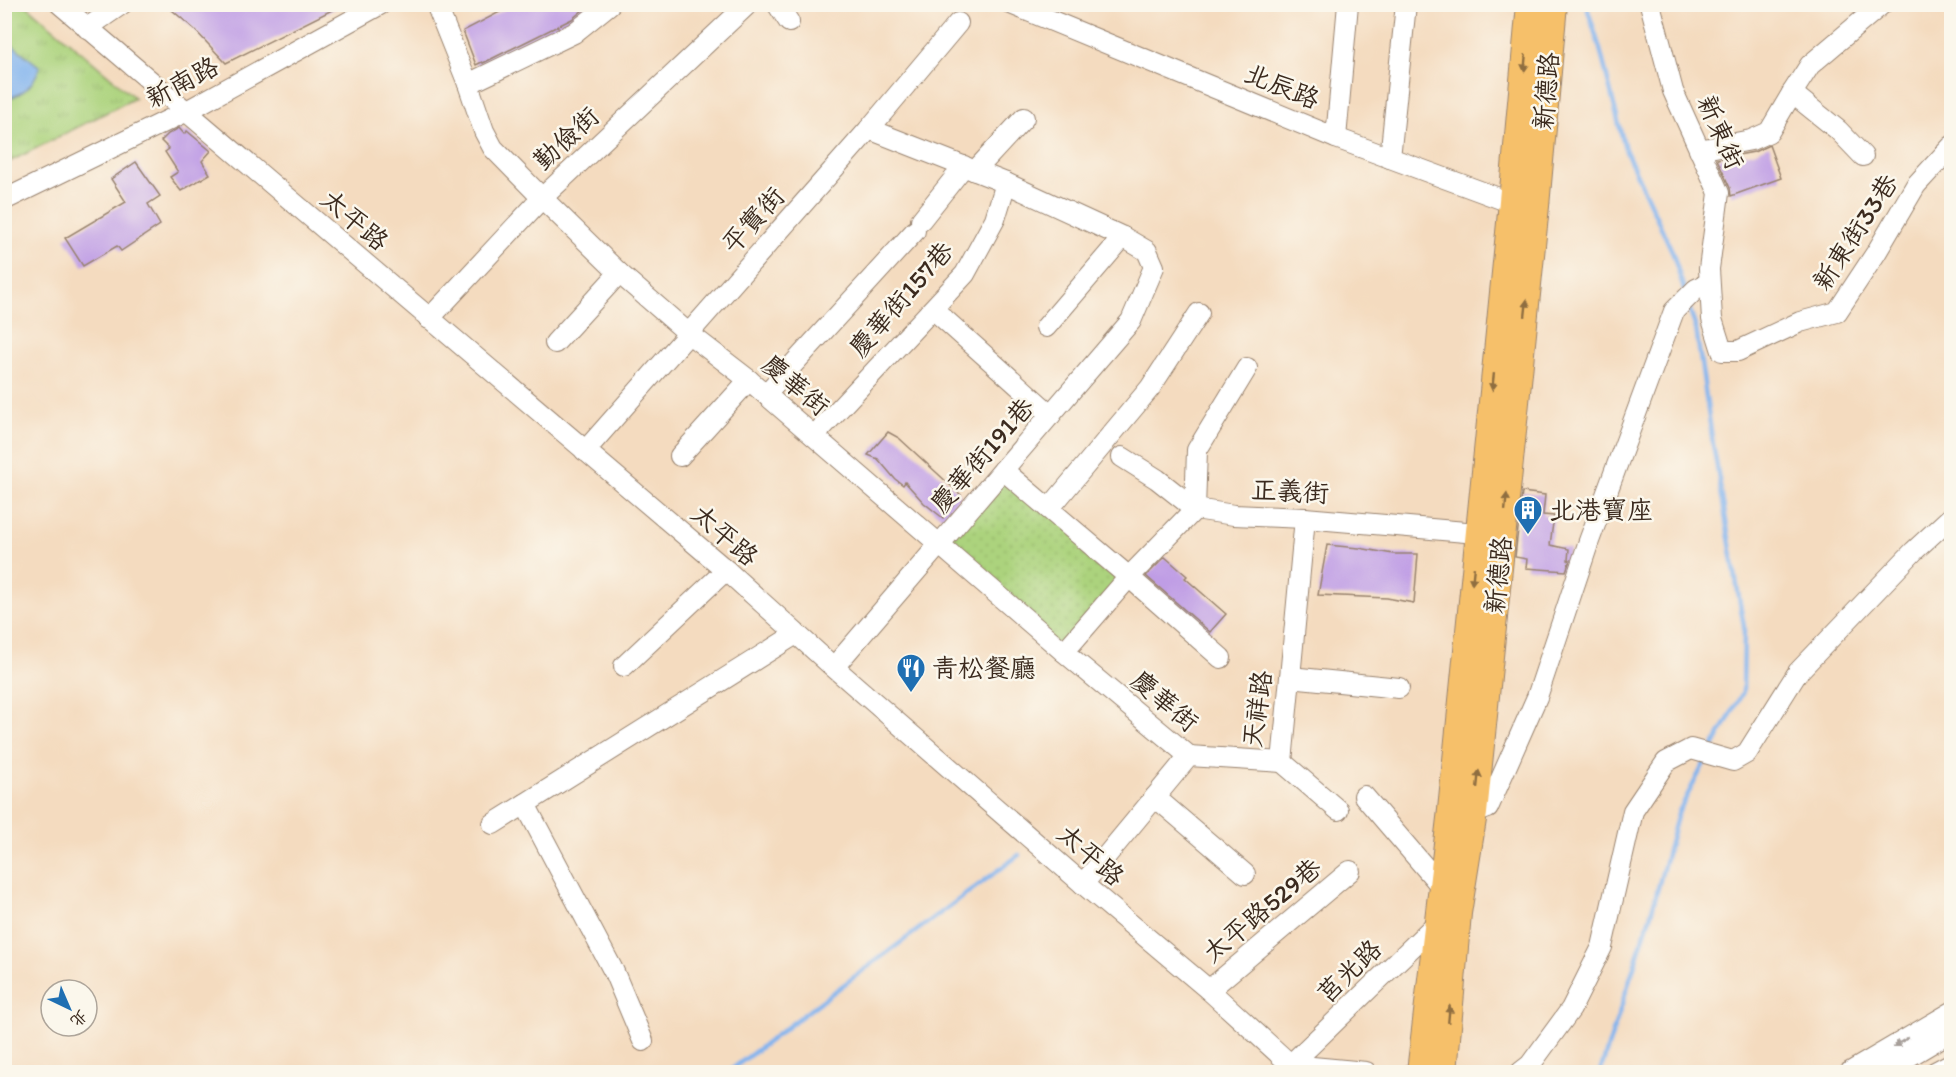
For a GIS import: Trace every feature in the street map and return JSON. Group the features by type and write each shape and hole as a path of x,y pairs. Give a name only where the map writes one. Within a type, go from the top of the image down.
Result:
{"main road":[{"name":"新德路","path":"1420,1072 1447,919 1462,811 1524,205 1530,4"},
{"name":"新德路","path":"1444,1072 1447,919 1442,886 1462,811 1478,533 1554,4"}],"street":[{"name":"太平路","path":"60,4 726,570 834,668 1209,990 1286,1069"},
{"path":"87,28 122,4"},
{"name":"新南路","path":"4,200 186,112 381,4"},
{"name":"慶華街","path":"436,4 484,131 493,148 542,198 619,273 688,333 766,394 1064,652 1189,756"},
{"path":"468,84 574,33 610,4"},
{"name":"勤儉街","path":"429,319 542,198 748,4"},
{"path":"777,4 789,22"},
{"name":"北辰路","path":"1011,4 1336,138 1524,205"},
{"path":"1336,138 1348,4"},
{"path":"1390,158 1406,4"},
{"name":"新東街","path":"1650,4 1673,91 1719,193 1709,283"},
{"path":"1699,150 1751,140 1769,132 1810,65 1882,4"},
{"name":"平實街","path":"585,451 869,129 958,23"},
{"path":"1792,93 1838,130 1863,156"},
{"path":"766,394 970,169 1024,118"},
{"path":"869,129 1005,183 1123,237 1046,327"},
{"name":"新東街33巷","path":"1709,283 1712,319 1722,351 1738,351 1800,322 1837,312 1876,253 1916,185 1952,146"},
{"name":"慶華街157巷","path":"814,435 965,274 995,219 1005,183"},
{"name":"慶華街191巷","path":"834,668 1131,321 1154,267 1147,251 1123,237"},
{"path":"555,343 619,273"},
{"path":"1462,811 1488,808 1537,697 1589,541 1674,311 1696,290 1709,283"},
{"path":"933,309 1051,416"},
{"path":"1048,509 1150,388 1199,313"},
{"path":"1064,652 1195,508 1197,450 1247,368"},
{"path":"680,456 749,380"},
{"path":"1122,457 1157,479 1195,508"},
{"path":"1003,470 1221,658"},
{"name":"正義街","path":"1195,508 1234,515 1305,518 1478,533"},
{"path":"1521,1072 1530,1065 1571,1009 1602,947 1633,811 1665,762 1691,749 1733,761 1746,753 1798,672 1914,551 1952,516"},
{"name":"天祥路","path":"1189,756 1282,762 1305,518"},
{"path":"624,666 726,570"},
{"path":"493,824 796,634"},
{"path":"1290,677 1399,688"},
{"path":"1083,884 1189,756"},
{"path":"1282,762 1338,810"},
{"path":"1364,796 1442,886"},
{"path":"1155,797 1245,874"},
{"path":"525,804 614,972 643,1041"},
{"name":"太平路529巷","path":"1209,990 1350,871"},
{"name":"莒光路","path":"1286,1069 1447,919"},
{"path":"1850,1072 1952,1012"},
{"path":"1883,1072 1952,1031"},
{"path":"1935,1072 1952,1063"},
{"path":"1286,1069 1366,1072"}],"green space":[{"path":"5,5 26,5 135,98 5,164"},
{"path":"1003,470 1129,577 1064,652 939,544"}],"water":[{"path":"5,39 40,67 27,88 18,95 5,100"}],"building":[{"path":"165,4 344,4 226,63 194,29"},
{"path":"515,4 590,4 572,19 476,65 463,31"},
{"path":"179,128 184,134 187,131 211,151 202,161 210,174 181,191 170,177 178,172 165,152 169,149 161,141"},
{"path":"1769,145 1781,178 1731,196 1730,188 1717,159 1754,152"},
{"path":"136,162 160,196 148,204 160,225 121,251 117,246 83,266 65,238 126,202 111,179"},
{"path":"888,432 899,438 961,495 943,518 924,503 905,482 903,485 895,479 878,459 868,455"},
{"name":"北港寶座","path":"1522,492 1545,495 1543,515 1554,516 1550,545 1569,549 1568,560 1570,560 1566,571 1526,568 1527,559 1515,557"},
{"path":"1327,545 1393,554 1418,554 1414,603 1387,598 1318,595"},
{"path":"1165,557 1226,614 1210,632 1146,576"}],"waterway":[{"path":"1586,4 1600,49 1625,149 1672,251 1685,293"},
{"path":"1688,304 1696,329 1744,627 1743,692 1711,751"},
{"path":"1600,1072 1651,914 1678,813 1707,758"},
{"path":"728,1072 1019,855"}],"place":[{"name":"北港寶座","path":"1528,536"},
{"name":"青松餐廳","path":"911,694"}]}
